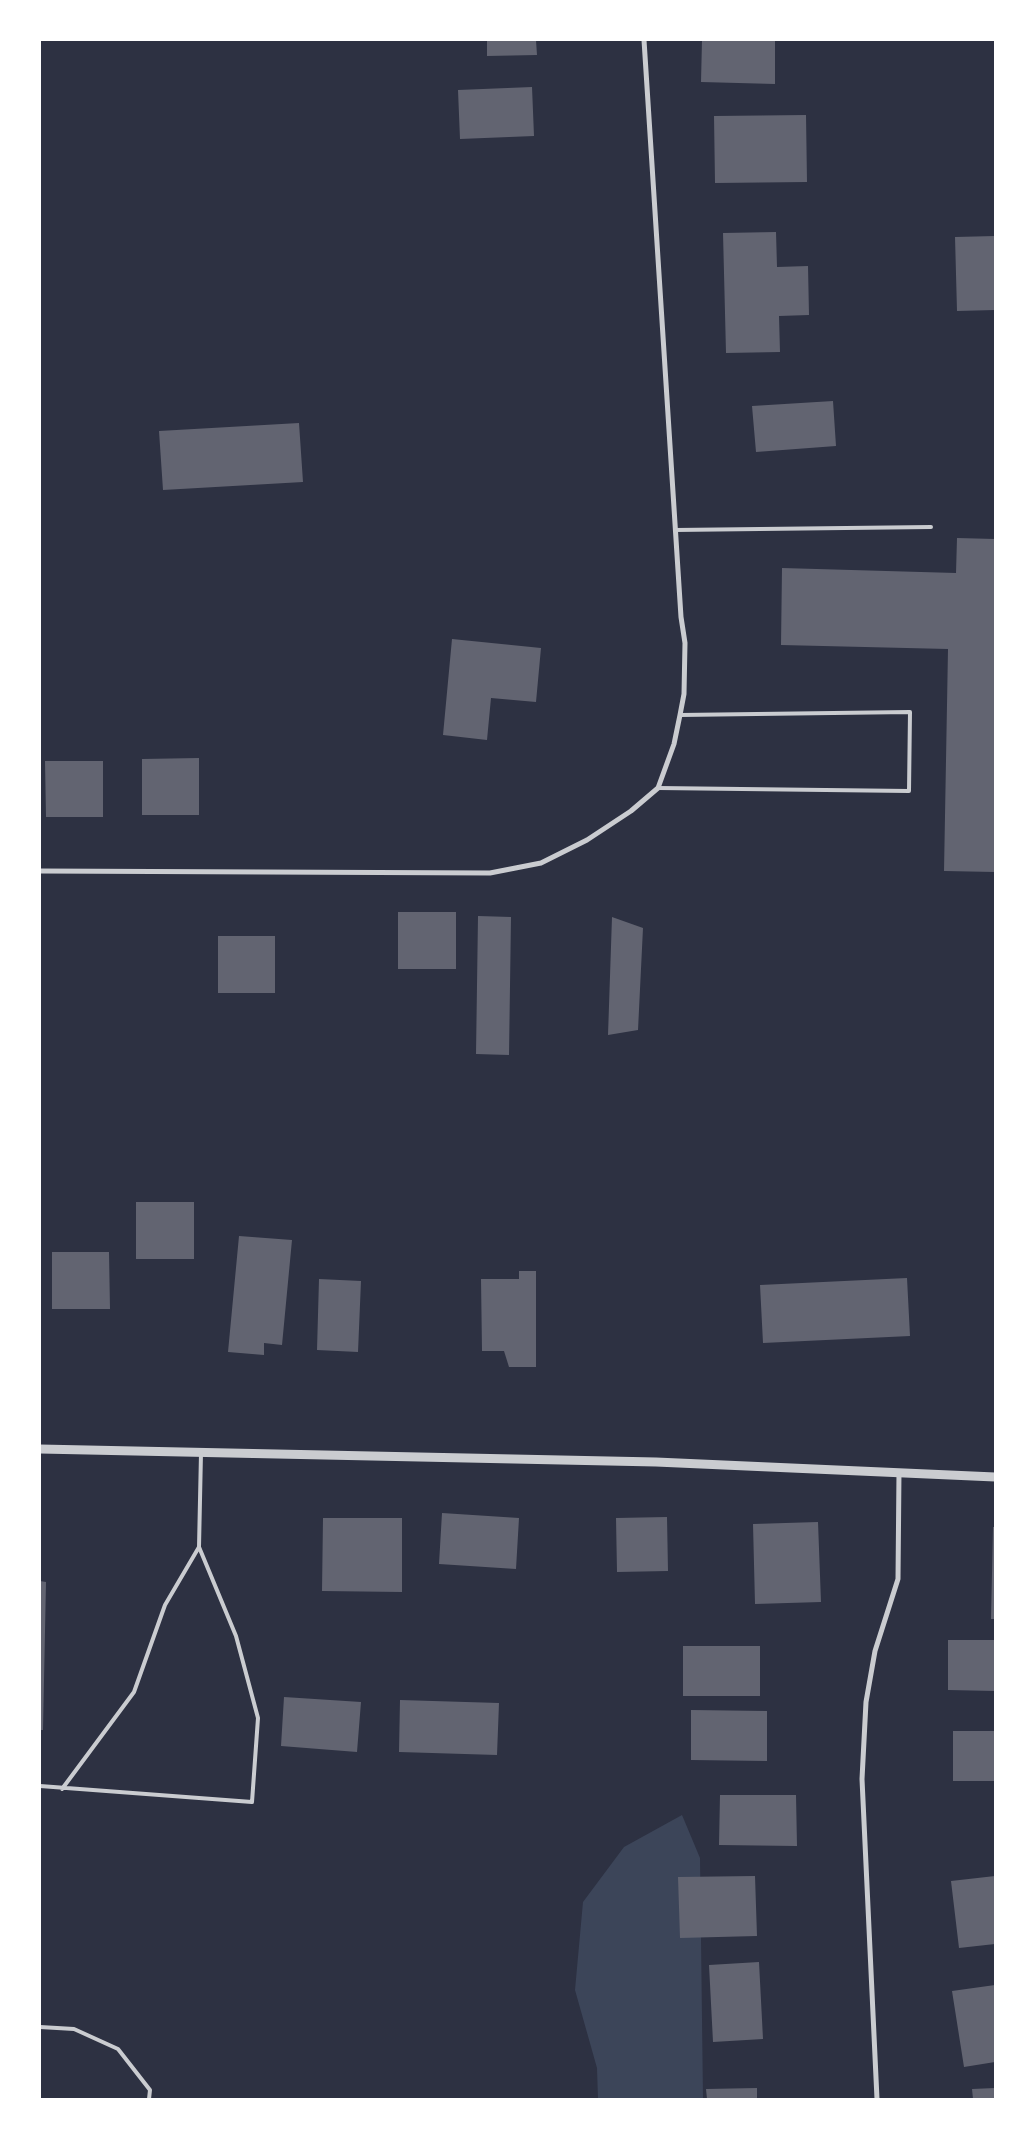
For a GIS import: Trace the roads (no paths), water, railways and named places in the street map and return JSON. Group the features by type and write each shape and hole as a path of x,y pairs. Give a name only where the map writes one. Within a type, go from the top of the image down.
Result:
{"street":[{"path":"40,871 490,873 541,863 587,840 631,811 658,788 674,744 684,694 685,642 681,617 675,530 644,40"},
{"path":"40,1449 656,1462 995,1477"},
{"path":"877,2099 862,1779 866,1702 875,1652 898,1579 900,1472"}],"lane":[{"path":"675,530 931,526"},
{"path":"658,788 909,792 910,712 680,715"},
{"path":"40,1786 252,1802 258,1718 236,1636 199,1547 201,1452"},
{"path":"62,1788 134,1692 166,1605 199,1547"},
{"path":"40,2028 74,2029 118,2049 150,2090 149,2099"}]}
